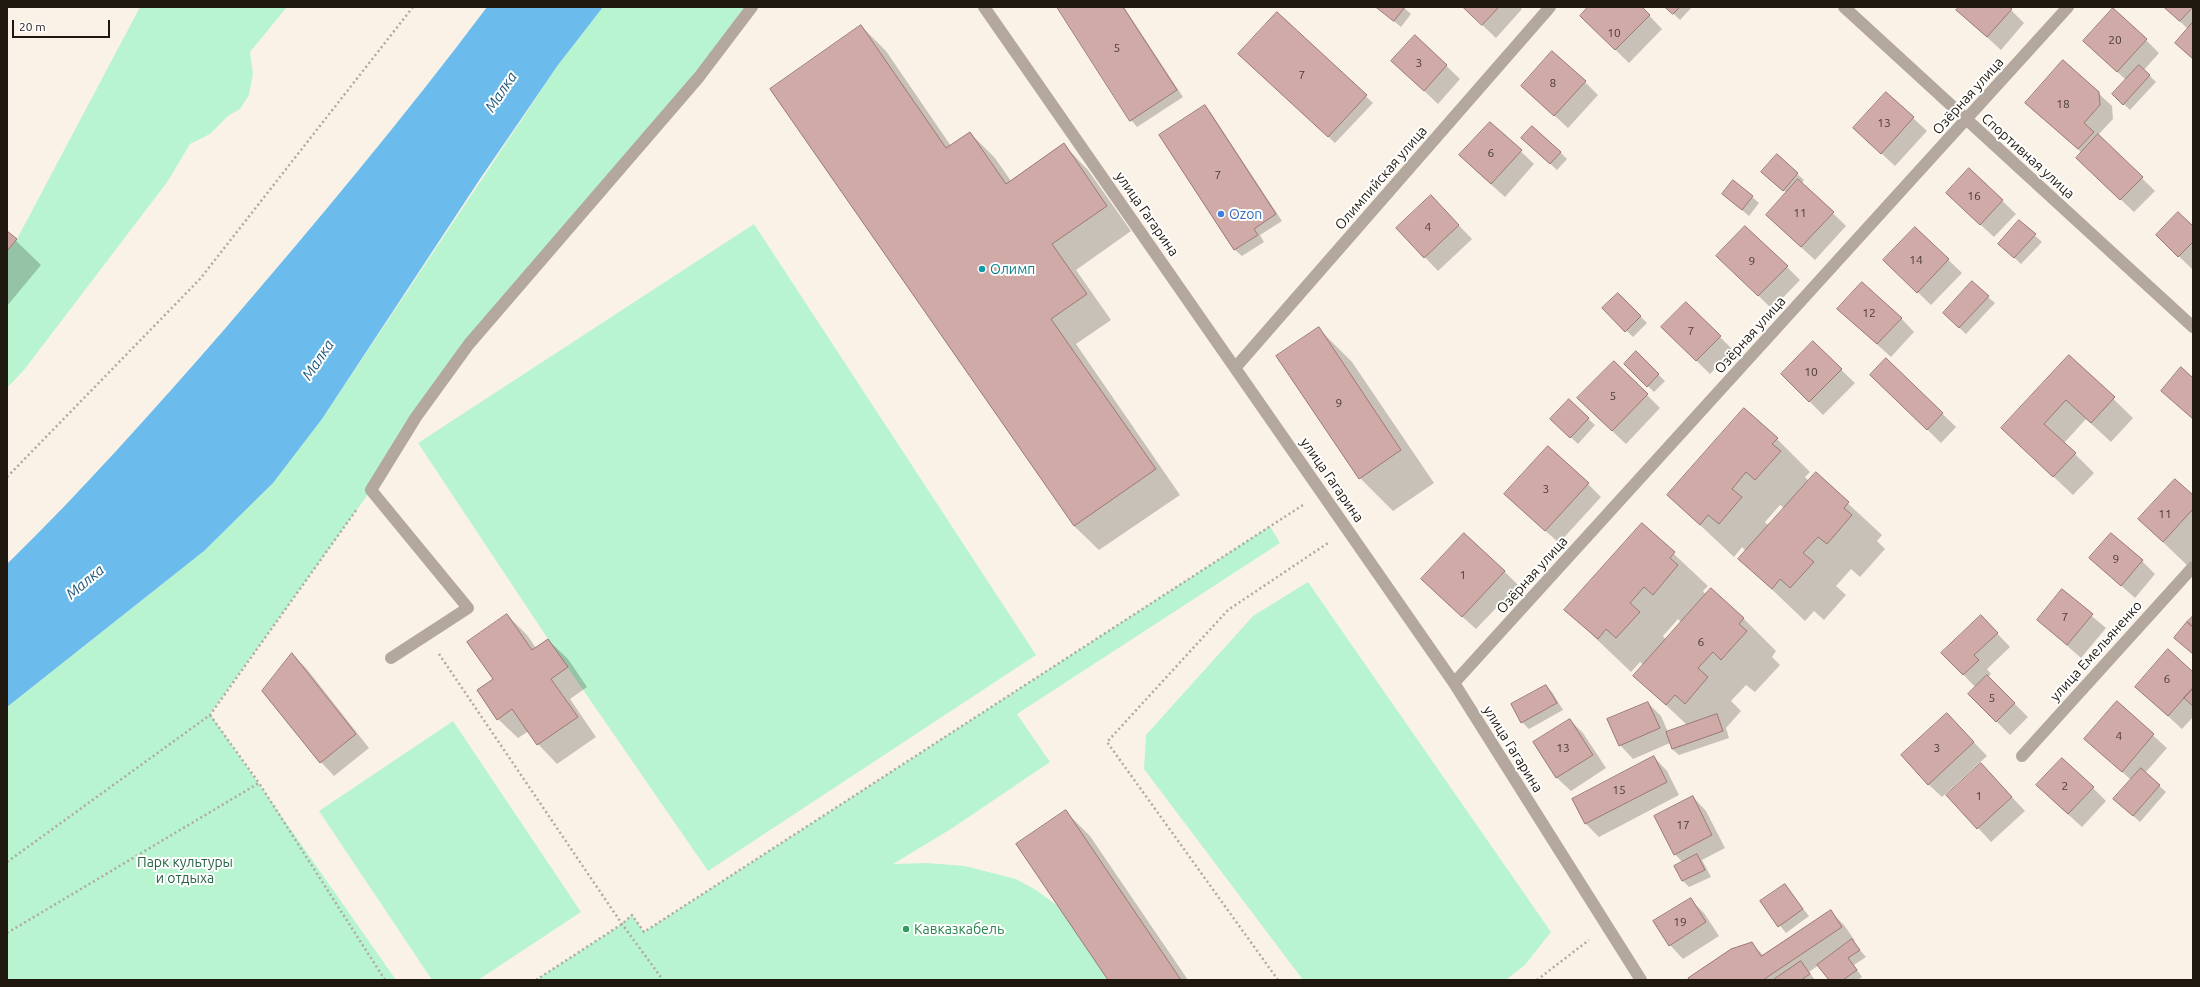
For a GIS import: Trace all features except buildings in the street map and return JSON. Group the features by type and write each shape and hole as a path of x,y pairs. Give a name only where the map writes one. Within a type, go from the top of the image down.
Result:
{"street":[{"path":"391,658 468,608 371,490 416,417 469,344 699,77 752,7"},
{"name":"улица Гагарина","path":"984,7 1454,683 1641,980"},
{"name":"Олимпийская улица","path":"1236,368 1550,7"},
{"name":"Спортивная улица","path":"1844,7 1966,121 2193,327"},
{"name":"Озёрная улица","path":"1454,683 2068,7"},
{"name":"улица Емельяненко","path":"2022,756 2193,567"}],"path":[{"path":"7,477 200,279 414,7"},
{"path":"7,862 210,714 371,490"},
{"path":"536,980 622,924 632,915 644,932 1322,493"},
{"path":"1278,980 1107,742 1228,610 1348,530"},
{"path":"427,635 622,924 663,980"},
{"path":"210,714 259,783 385,980"},
{"path":"7,933 259,783"},
{"path":"1537,980 1607,926"}],"green space":[{"path":"140,7 287,7 250,52 253,74 249,95 240,109 228,116 210,134 190,144 168,181 24,370 7,388 7,251 17,239"},
{"name":"Парк культуры и отдыха","path":"603,7 752,7 469,344 371,490 210,714 396,980 7,980 7,707 204,551 273,483 322,419 558,65"},
{"path":"754,224 1036,655 708,871 548,639 418,443"},
{"path":"1270,526 1280,543 1017,714 1050,762 951,829 893,864 927,863 965,866 1016,879 1036,890 1059,907 1108,980 536,980 622,924 632,915 644,932"},
{"path":"1308,582 1551,932 1525,965 1506,980 1303,980 1144,769 1146,735 1253,616"},
{"path":"453,721 581,912 478,980 432,980 319,811"}],"water":[{"name":"Малка","path":"487,7 603,7 558,65 480,179 322,419 273,483 204,551 7,707 7,564 90,479 223,331 358,171"}],"place":[{"name":"Ozon","path":"1221,214"},
{"name":"Олимп","path":"982,269"},
{"name":"Кавказкабель","path":"906,929"}]}
